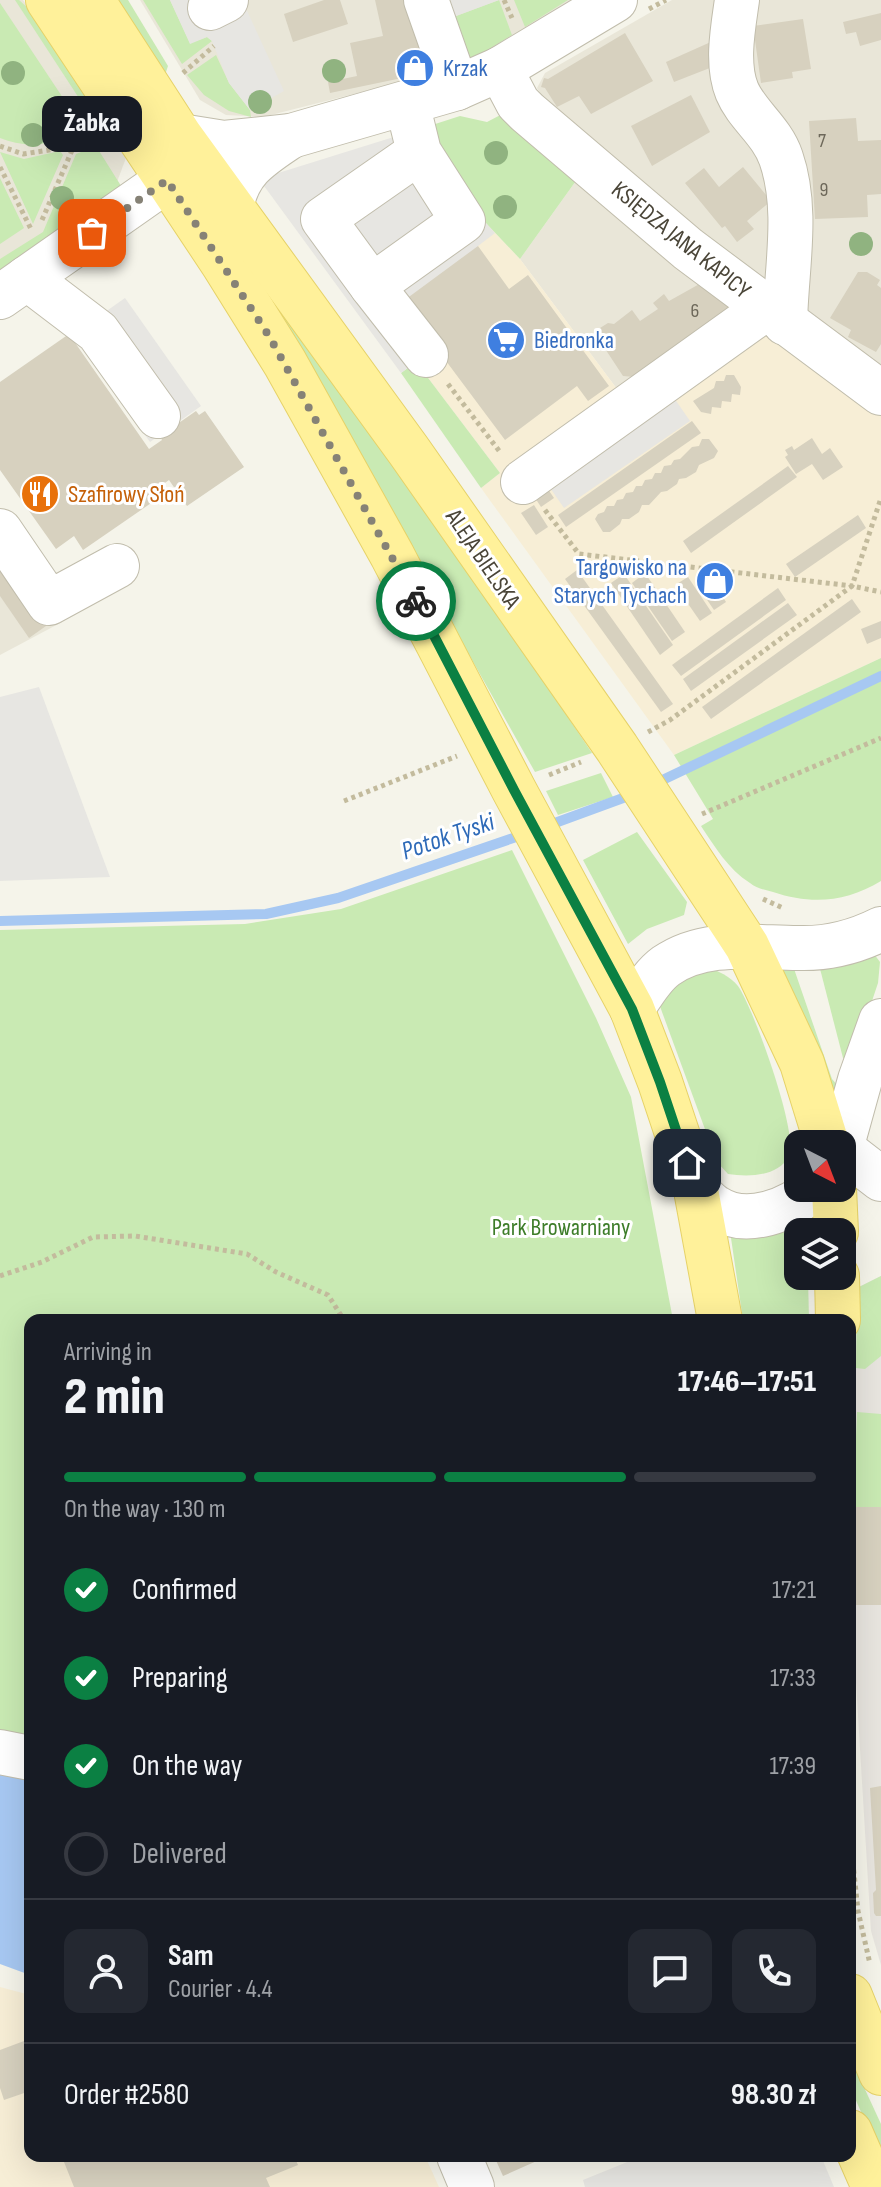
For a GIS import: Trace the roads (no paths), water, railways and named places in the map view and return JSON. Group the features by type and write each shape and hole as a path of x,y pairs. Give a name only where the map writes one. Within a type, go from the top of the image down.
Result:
{"main road":[{"path":"48,0 253,310 306,400 392,555 632,1009 696,1190 719,1314"},
{"name":"ALEJA BIELSKA","path":"92,0 231,208 633,748 678,821 747,946 802,1063 823,1130"},
{"path":"837,1290 838,1314"},
{"path":"860,1980 881,2073"},
{"path":"856,2146 874,2187"}],"street":[{"path":"426,0 457,88"},
{"path":"180,136 224,143 291,136 457,88 500,69 615,0"},
{"path":"523,482 776,316 791,218 787,184 781,158 768,131 737,92 732,36 737,0"},
{"name":"KSIĘDZA JANA KAPICY","path":"500,69 518,103 527,112 688,249 881,393"},
{"path":"372,286 463,221 419,152 407,103"},
{"path":"231,208 234,190 245,172 291,136"},
{"path":"419,152 323,219 426,355"},
{"path":"158,416 98,332 14,288 167,180"},
{"path":"0,531 49,603 117,566"},
{"path":"632,1009 664,967 687,954 710,948 834,946 881,929"},
{"path":"847,1130 881,1021"},
{"path":"856,1158 881,1179"},
{"path":"696,1190 713,1207 729,1214 746,1216 767,1213 795,1202"},
{"path":"0,1752 24,1757"},
{"path":"462,2162 472,2187"}],"water":[{"path":"0,1768 24,1775 24,1973 0,1964"}],"waterway":[{"name":"Potok Tyski","path":"652,785 881,676"},
{"name":"Potok Tyski","path":"544,827 634,794"},
{"name":"Potok Tyski","path":"0,921 266,914 338,898 525,834"}],"place":[{"name":"Krzak","path":"415,68"},
{"name":"Żabka","path":"92,233"},
{"name":"Biedronka","path":"506,340"},
{"name":"Szafirowy Słoń","path":"40,494"},
{"name":"Targowisko na Starych Tychach","path":"715,581"}],"park label":[{"name":"Park Browarniany","path":"561,1227"}]}
